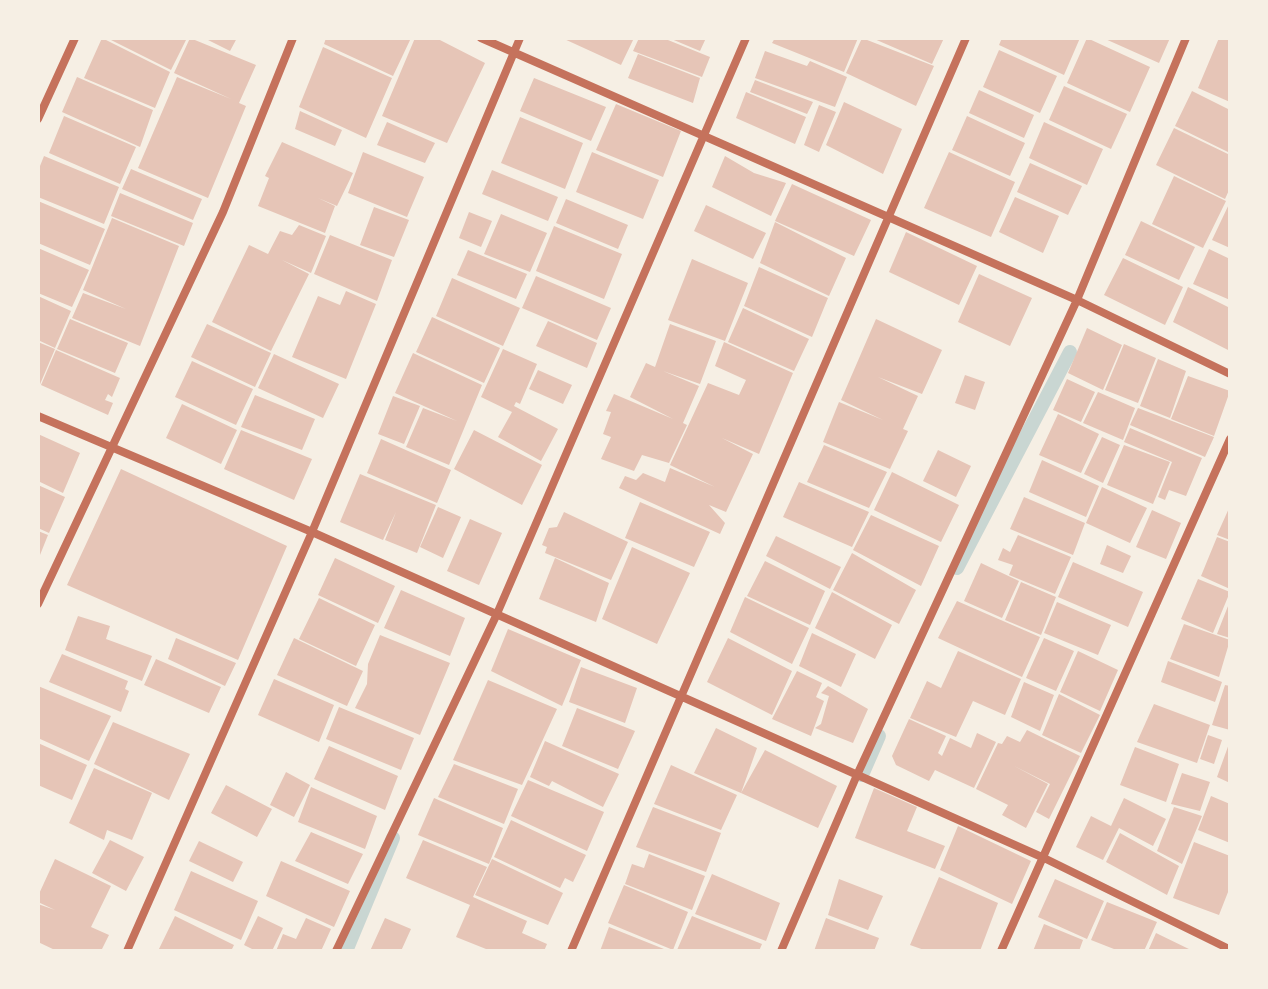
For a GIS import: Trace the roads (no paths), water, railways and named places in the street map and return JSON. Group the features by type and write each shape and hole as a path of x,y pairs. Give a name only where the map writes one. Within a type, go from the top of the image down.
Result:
{"street":[{"path":"38,119 75,38"},
{"path":"38,604 223,212 293,38"},
{"path":"481,38 1077,300 1230,374"},
{"path":"127,951 312,532 520,38"},
{"path":"336,951 496,616 706,138 746,38"},
{"path":"571,951 966,38"},
{"path":"781,951 857,775 1077,300 1186,38"},
{"path":"38,416 312,532 1044,858 1228,946"},
{"path":"1001,951 1230,439"}],"waterway":[{"path":"957,568 1070,352"},
{"path":"862,775 879,736"},
{"path":"346,951 393,838"}]}
